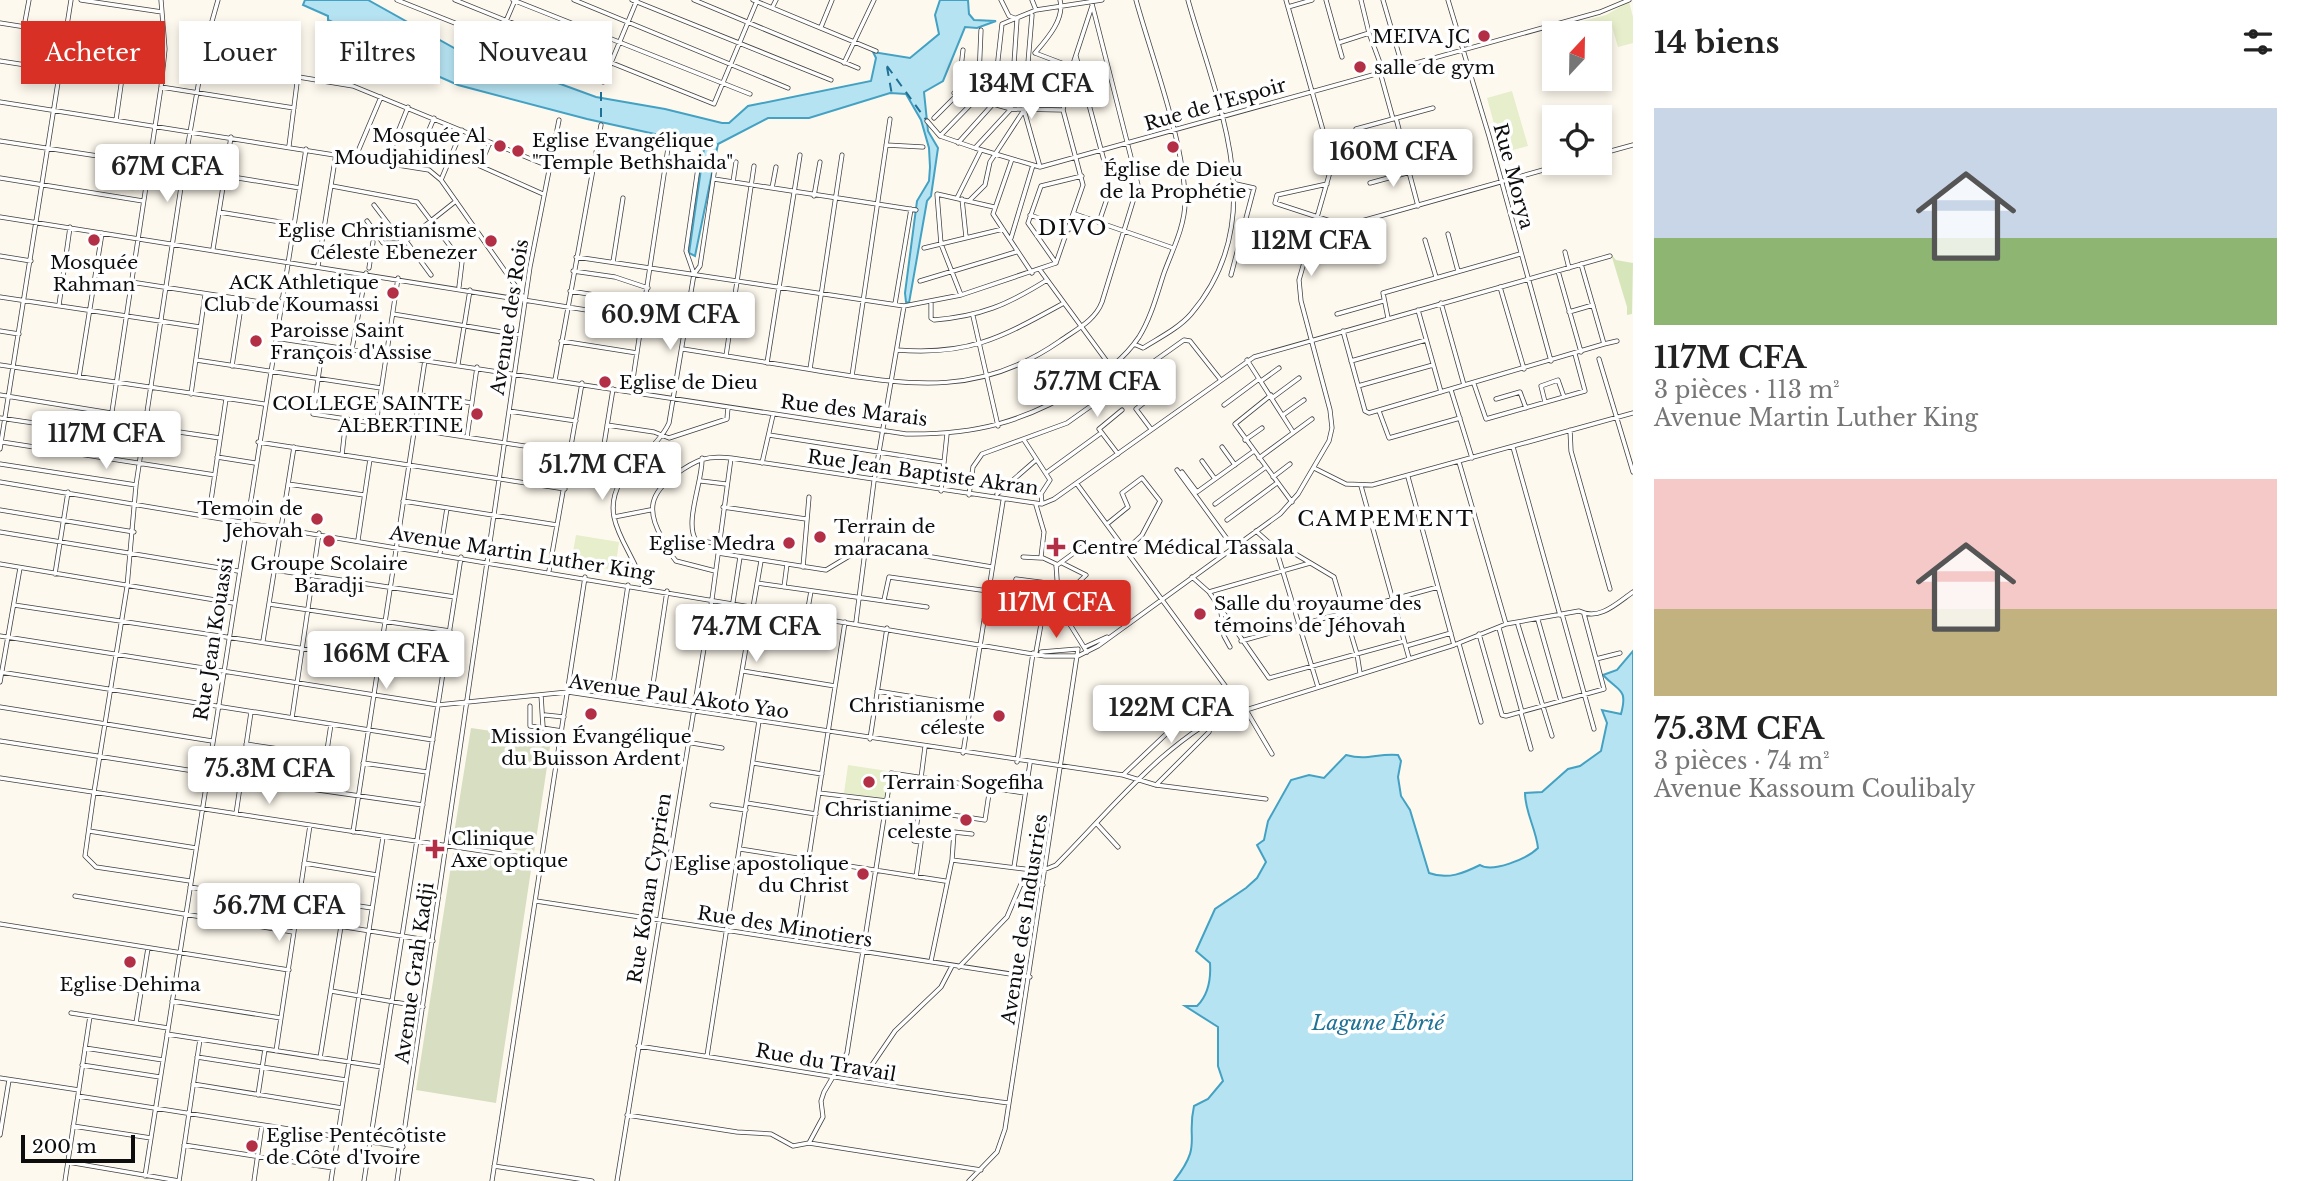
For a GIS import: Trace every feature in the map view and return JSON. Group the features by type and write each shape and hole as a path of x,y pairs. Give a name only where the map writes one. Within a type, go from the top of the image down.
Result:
{"street":[{"path":"25,21 29,0"},
{"path":"68,21 71,0"},
{"path":"81,0 162,12"},
{"path":"161,0 163,21"},
{"path":"212,21 218,0"},
{"path":"397,0 454,24"},
{"path":"455,0 506,21 514,0 750,94"},
{"path":"574,0 788,88"},
{"path":"612,60 635,0 831,80"},
{"path":"694,0 858,68"},
{"path":"772,8 776,0"},
{"path":"821,28 832,0"},
{"path":"844,63 874,0"},
{"path":"1002,0 1009,16 1017,19"},
{"path":"1032,0 1036,10"},
{"path":"1032,52 1056,25 1062,8 1060,0"},
{"path":"958,143 993,104 1000,27 1036,10 1102,0"},
{"name":"Rue des Marais","path":"275,338 884,431 947,434 998,426 1058,402 1110,369 1134,344 1148,320 1173,248 1185,206 1183,171 1136,0"},
{"path":"1134,344 1143,348 1148,345 1185,319 1197,305 1226,249 1233,222 1236,184 1232,156 1188,0"},
{"name":"Avenue Martin Luther King","path":"0,482 856,622 1036,652 1051,657 1079,656 1256,531 1292,502 1329,441 1332,422 1299,280 1327,184 1330,155 1286,0"},
{"path":"1288,6 1312,0"},
{"path":"1326,0 1342,57"},
{"path":"1361,0 1418,206"},
{"path":"1383,0 1402,65"},
{"name":"Rue Morya","path":"1448,0 1551,361"},
{"name":"Rue de l'Espoir","path":"1040,167 1462,48 1600,12 1629,0"},
{"path":"612,62 713,104 755,1 876,51"},
{"path":"576,257 904,306 932,303 961,295 1056,263 1070,229 1083,185 1063,110 1072,66 1091,3"},
{"path":"683,349 893,383 929,385 986,377 1015,368 1080,327 1099,310 1138,185 1125,144 1091,3"},
{"path":"1032,14 1032,52 1024,110 1040,167"},
{"path":"975,148 1011,109 1017,19"},
{"path":"0,23 21,26"},
{"path":"940,136 977,99 981,30"},
{"path":"1338,43 1368,33"},
{"path":"1394,39 1418,33"},
{"path":"934,118 956,93 963,50"},
{"path":"1032,52 1072,66"},
{"path":"1076,55 1111,187 1099,222"},
{"path":"0,61 21,64"},
{"path":"301,76 345,83 548,166"},
{"path":"0,449 2,418 26,300 59,84"},
{"path":"116,120 121,84"},
{"path":"105,458 160,84"},
{"path":"190,881 96,867 85,856 127,587 134,532 136,485 150,388 198,84"},
{"path":"289,146 297,84"},
{"path":"160,87 294,108"},
{"path":"956,93 1011,109 1063,110"},
{"path":"356,157 381,97"},
{"path":"0,102 429,170 441,180 525,300"},
{"path":"386,162 408,107"},
{"path":"1356,129 1433,108"},
{"path":"968,201 985,185 988,166 1024,110"},
{"path":"414,166 434,118"},
{"path":"852,376 890,119"},
{"name":"Avenue des Rois","path":"486,561 525,300 548,166 559,120"},
{"path":"927,121 940,136 1040,167"},
{"path":"555,380 566,306 601,125"},
{"path":"441,180 462,130"},
{"path":"214,249 231,137"},
{"path":"0,141 150,164"},
{"path":"489,142 480,166 543,194"},
{"path":"886,145 923,147"},
{"path":"1612,151 1633,145"},
{"path":"631,392 668,148"},
{"name":"Rue Jean Kouassi","path":"145,1176 269,371 306,149"},
{"path":"966,237 960,199 981,150"},
{"path":"318,266 336,154"},
{"path":"767,363 800,155"},
{"path":"810,369 842,155"},
{"path":"1012,159 993,214 1032,273"},
{"path":"643,587 614,517 618,488 632,465 662,436 675,399 694,274 686,251 699,161"},
{"path":"733,182 736,162"},
{"path":"814,196 820,162"},
{"path":"1370,183 1447,162"},
{"path":"1011,239 1033,165"},
{"path":"726,356 735,279 754,166"},
{"path":"772,188 776,166"},
{"path":"694,274 700,266 715,167"},
{"path":"1327,184 1277,195 1277,204 1317,217 1351,224 1542,170"},
{"path":"225,176 300,188"},
{"path":"1056,263 1028,226 1031,215 1041,186 1082,176"},
{"path":"0,178 143,201"},
{"path":"714,179 913,209 895,304"},
{"path":"1231,275 1254,188 1236,184"},
{"path":"332,186 413,200 432,220 462,262 459,288"},
{"path":"961,295 941,244 937,194 994,207"},
{"path":"613,263 623,198"},
{"path":"367,221 383,243 404,242 456,201"},
{"path":"374,205 431,275"},
{"path":"219,212 294,224"},
{"path":"1074,214 1173,248"},
{"path":"1031,215 1070,229"},
{"path":"0,217 398,278 643,319"},
{"path":"58,306 70,227"},
{"path":"924,248 1003,229"},
{"path":"79,377 102,233"},
{"path":"1448,234 1458,271"},
{"path":"1425,240 1436,277"},
{"path":"369,268 373,242"},
{"path":"323,248 371,256"},
{"path":"920,281 1016,252"},
{"path":"1565,252 1569,268"},
{"path":"1388,318 1383,293 1520,254"},
{"path":"0,256 31,261"},
{"name":"Rue Jean Baptiste Akran","path":"702,457 731,458 1039,505 1077,483 1247,360 1610,256"},
{"path":"1581,264 1604,344"},
{"path":"1040,270 1122,386"},
{"path":"573,271 615,277 648,288"},
{"path":"1558,271 1581,352"},
{"path":"352,349 366,273"},
{"path":"376,424 398,278"},
{"path":"932,303 931,318 934,320 973,316 1010,303 1047,280"},
{"path":"131,282 280,305"},
{"path":"1500,287 1524,369"},
{"path":"458,365 470,290"},
{"path":"569,291 645,303"},
{"path":"191,394 206,295"},
{"path":"0,297 200,327"},
{"path":"282,298 360,311"},
{"path":"232,366 242,300"},
{"path":"1337,314 1383,301"},
{"path":"897,350 926,353 979,346 1064,303"},
{"path":"1441,303 1464,386"},
{"path":"856,622 874,481 893,383 904,306"},
{"path":"1569,312 1593,306"},
{"path":"1418,310 1441,392"},
{"path":"393,314 520,335"},
{"path":"973,316 998,426"},
{"path":"0,331 19,334"},
{"path":"1343,331 1365,411 1379,410 1617,341"},
{"path":"969,495 973,467 982,454 1068,423 1186,339 1221,380"},
{"path":"1351,361 1426,340"},
{"path":"561,341 637,353"},
{"path":"323,345 313,414 602,457 632,465"},
{"path":"1474,383 1485,419 1526,408 1586,390 1575,354"},
{"path":"1599,359 1633,472"},
{"path":"196,360 381,388"},
{"path":"353,832 383,621 425,360"},
{"path":"1247,360 1293,432"},
{"path":"0,365 264,404"},
{"path":"1358,386 1433,365"},
{"path":"1149,366 1164,387 1136,410 1151,429"},
{"path":"467,437 477,367"},
{"path":"1224,405 1279,368"},
{"path":"1292,502 1234,424 1299,378"},
{"path":"1545,402 1541,386 1558,380 1564,397"},
{"path":"549,571 572,453 582,383"},
{"path":"602,457 613,389"},
{"path":"1451,389 1472,458"},
{"path":"1496,399 1520,392 1526,408"},
{"path":"0,395 111,413"},
{"path":"419,395 472,403"},
{"path":"209,515 226,399"},
{"path":"1283,415 1304,400"},
{"path":"607,425 669,438 727,419 728,407"},
{"path":"1118,454 1101,433 1100,427 1122,410"},
{"path":"1379,410 1389,438 1460,418"},
{"path":"509,411 576,421"},
{"path":"1314,468 1346,484 1361,486 1408,477 1633,413"},
{"path":"762,463 773,415"},
{"path":"2,418 108,434"},
{"path":"342,455 346,419"},
{"path":"1259,458 1312,419"},
{"path":"145,427 220,438"},
{"path":"1245,440 1262,428"},
{"path":"1570,430 1570,450 1610,589"},
{"path":"1046,473 1101,433"},
{"path":"941,491 947,434"},
{"path":"769,435 943,462"},
{"path":"1024,440 1049,482 1041,494 1039,505 1044,532 1042,558"},
{"path":"1,442 215,475"},
{"path":"258,442 565,489"},
{"path":"263,641 294,447"},
{"path":"1222,447 1235,465"},
{"path":"1513,447 1594,729"},
{"path":"1182,472 1197,492 1254,451"},
{"path":"218,457 255,463"},
{"path":"702,457 701,481 691,524 693,536 696,540 719,544"},
{"path":"702,457 659,488 651,510 653,522 676,561 715,571"},
{"name":"Rue Konan Cyprien","path":"617,1181 686,742 712,599 731,458"},
{"path":"358,540 370,459"},
{"path":"996,494 1036,460"},
{"path":"1202,461 1215,479"},
{"path":"1459,462 1506,624"},
{"path":"0,464 136,485"},
{"path":"1273,477 1290,464"},
{"path":"1215,504 1266,467"},
{"path":"1177,470 1233,547"},
{"path":"1408,477 1451,633 1481,722"},
{"path":"1107,524 1128,507 1122,493 1142,478 1160,501 1142,535 1126,550"},
{"path":"701,481 726,484"},
{"path":"1077,483 1230,694 1246,710 1272,754"},
{"path":"1227,520 1277,483"},
{"path":"288,484 364,495"},
{"path":"1361,486 1409,658"},
{"path":"55,574 68,492"},
{"path":"803,567 809,497"},
{"path":"403,501 556,525"},
{"path":"963,753 1003,501"},
{"path":"723,507 806,519"},
{"path":"440,553 447,508"},
{"path":"0,510 134,532"},
{"path":"614,517 651,510"},
{"path":"1256,531 1276,549 1318,687"},
{"path":"0,532 238,571"},
{"path":"292,718 319,533"},
{"path":"718,553 829,569 866,546 992,567"},
{"path":"1056,566 1082,547"},
{"path":"1276,549 1287,549 1334,577 1360,673"},
{"path":"1023,556 1054,562 1059,609 1087,652"},
{"path":"364,1181 461,557"},
{"path":"733,602 740,557"},
{"name":"Avenue Grah Kadji","path":"397,1181 486,561"},
{"path":"734,717 761,561"},
{"path":"1058,602 1086,575 1062,563"},
{"path":"1209,592 1310,563"},
{"path":"0,564 233,603"},
{"path":"784,587 787,565"},
{"path":"0,682 20,568"},
{"path":"274,570 455,597"},
{"path":"884,600 889,576 1013,595 1016,599 1034,602"},
{"path":"1192,577 1209,592 1269,678 1357,654 1451,633"},
{"path":"492,1181 585,578"},
{"path":"1013,595 1016,579 1056,584"},
{"path":"757,583 927,607"},
{"path":"611,698 628,585"},
{"path":"1241,641 1438,587"},
{"path":"650,704 667,591"},
{"path":"807,614 811,591"},
{"path":"1246,710 1456,644 1506,624 1518,625 1579,611 1584,614 1617,606 1632,593"},
{"path":"269,604 450,631"},
{"path":"14,605 418,666 444,666"},
{"path":"1017,762 1044,610 1059,609"},
{"path":"1220,610 1224,636 1230,647"},
{"path":"1479,634 1502,715 1521,713 1602,690 1604,686 1584,614"},
{"path":"1538,620 1562,701"},
{"path":"796,941 846,621"},
{"path":"1518,625 1552,736"},
{"path":"870,739 887,628"},
{"path":"1499,628 1531,749"},
{"name":"Avenue Martin Luther King","path":"1036,652 1078,649 1111,635"},
{"name":"Avenue Paul Akoto Yao","path":"0,636 438,705 568,692 1062,769 1123,775 1156,785 1266,799"},
{"name":"Avenue des Industries","path":"969,1181 1000,1147 1010,1103 1078,649"},
{"path":"1596,659 1620,653"},
{"path":"743,671 835,685"},
{"path":"1,672 433,740"},
{"path":"877,691 970,706"},
{"path":"1123,775 1183,718 1230,694"},
{"path":"541,695 545,715 543,728"},
{"path":"530,706 530,726 562,731"},
{"path":"952,860 1045,871 1056,865 1139,780 1212,718 1240,706"},
{"path":"0,707 212,741"},
{"path":"236,814 251,711"},
{"path":"545,715 564,717"},
{"path":"1156,785 1211,730 1212,718"},
{"path":"707,1056 760,721"},
{"path":"321,790 331,724"},
{"path":"0,741 207,773"},
{"path":"686,742 722,748"},
{"path":"246,744 326,756"},
{"path":"921,778 925,747"},
{"path":"363,763 428,772"},
{"path":"753,763 822,774"},
{"path":"1014,867 1030,763"},
{"path":"809,1143 823,1117 821,1101 831,1075 847,1053 891,773 1025,793"},
{"path":"0,778 541,860"},
{"path":"241,779 423,805"},
{"path":"916,877 921,842 915,841 919,810 985,820 990,787"},
{"path":"819,793 887,802"},
{"path":"747,803 816,814"},
{"path":"712,805 746,810"},
{"path":"1097,824 1118,847"},
{"path":"276,1051 310,825"},
{"path":"89,831 196,848"},
{"path":"931,961 945,881 952,860 954,831 972,834"},
{"path":"331,1181 383,836"},
{"path":"740,849 945,881"},
{"path":"304,863 377,875"},
{"path":"959,967 1007,917 1021,884 1043,884"},
{"path":"190,887 297,904"},
{"path":"75,896 293,932"},
{"path":"298,897 372,908"},
{"name":"Rue des Minotiers","path":"536,901 1030,976"},
{"path":"295,919 433,941"},
{"path":"0,924 289,970"},
{"path":"320,1058 341,926"},
{"path":"136,1023 148,948"},
{"path":"862,1082 895,1031 945,982 952,966"},
{"path":"82,982 141,991"},
{"path":"331,991 423,1007"},
{"path":"172,1001 282,1018"},
{"path":"71,1013 136,1023 200,1039 382,1068"},
{"path":"65,1181 90,1016"},
{"path":"68,1162 179,1181 200,1039"},
{"name":"Rue du Travail","path":"638,1046 1010,1103"},
{"path":"85,1048 163,1060"},
{"path":"258,1095 265,1049"},
{"path":"197,1057 346,1080"},
{"path":"82,1065 160,1077"},
{"path":"0,1079 79,1090"},
{"path":"0,1135 9,1080"},
{"path":"193,1084 342,1108"},
{"path":"78,1096 402,1146"},
{"path":"627,1115 737,1132 771,1134 793,1146 809,1143 981,1170"},
{"path":"254,1181 262,1125"},
{"path":"73,1126 151,1138"},
{"path":"184,1145 333,1168"},
{"path":"494,1167 592,1181"}],"green space":[{"path":"1629,2 1633,17 1633,43 1618,47 1612,21 1583,21 1606,15"},
{"path":"1512,91 1528,146 1502,153 1487,98"},
{"path":"100,165 137,171 134,191 97,185"},
{"path":"1611,254 1616,260 1633,263 1632,314 1627,315"},
{"path":"576,535 619,542 615,570 571,563"},
{"path":"471,728 551,740 534,853 453,840"},
{"name":"Terrain Sogefiha","path":"848,765 894,772 890,800 844,793"},
{"path":"453,853 526,863 531,870 496,1103 416,1090"}],"water":[{"path":"305,0 368,0 406,21 330,21 328,16 303,5"},
{"path":"940,0 968,0 969,14 974,20 996,21 977,28 965,27 943,81 924,92 928,131 938,148 909,303 906,302 905,293 917,201 929,181 930,167 929,148 921,120 906,94 890,93 809,118 768,118 718,144 695,256 689,253 705,141 682,140 587,119 456,84 560,84 596,97 729,123 748,106 871,81 876,58 873,52 910,58 939,34 935,15"},
{"path":"440,40 454,48 454,83 440,77"},
{"name":"Lagune Ébrié","path":"1633,651 1633,1181 1174,1181 1183,1169 1191,1150 1194,1106 1208,1099 1223,1081 1218,1066 1218,1027 1185,1006 1197,1006 1204,997 1209,980 1210,963 1196,951 1215,909 1257,878 1266,862 1257,845 1264,840 1268,821 1291,780 1309,775 1324,778 1346,755 1398,755 1401,761 1398,777 1401,796 1410,810 1429,873 1449,876 1480,865 1493,867 1509,864 1538,848 1525,793 1542,792 1568,769 1580,766 1601,751 1607,723 1602,710 1621,714 1623,699 1621,691 1603,675 1617,670"}],"ferry route":[{"path":"887,66 927,121"},
{"path":"887,67 892,95"},
{"path":"601,92 601,122"}],"place":[{"name":"MEIVA JC","path":"1484,36"},
{"name":"salle de gym","path":"1360,67"},
{"name":"Mosquée Al Moudjahidinesl","path":"500,146"},
{"name":"Église de Dieu de la Prophétie","path":"1173,147"},
{"name":"Eglise Evangélique \"Temple Bethshaida\"","path":"518,151"},
{"name":"Mosquée Rahman","path":"94,240"},
{"name":"Eglise Christianisme Céleste Ebenezer","path":"491,241"},
{"name":"ACK Athletique Club de Koumassi","path":"393,293"},
{"name":"Paroisse Saint François d'Assise","path":"256,341"},
{"name":"Eglise de Dieu","path":"605,382"},
{"name":"COLLEGE SAINTE ALBERTINE","path":"477,414"},
{"name":"Temoin de Jehovah","path":"317,519"},
{"name":"Terrain de maracana","path":"820,537"},
{"name":"Groupe Scolaire Baradji","path":"329,541"},
{"name":"Eglise Medra","path":"789,543"},
{"name":"Centre Médical Tassala","path":"1056,547"},
{"name":"Salle du royaume des témoins de Jéhovah","path":"1200,614"},
{"name":"Mission Évangélique du Buisson Ardent","path":"591,714"},
{"name":"Christianisme céleste","path":"999,716"},
{"name":"Terrain Sogefiha","path":"869,782"},
{"name":"Christianime celeste","path":"966,820"},
{"name":"Clinique Axe optique","path":"435,849"},
{"name":"Eglise apostolique du Christ","path":"863,874"},
{"name":"Eglise Dehima","path":"130,962"},
{"name":"Eglise Pentécôtiste de Côte d'Ivoire","path":"252,1146"}],"district":[{"name":"DIVO","path":"1073,228"},
{"name":"CAMPEMENT","path":"1386,519"}]}
